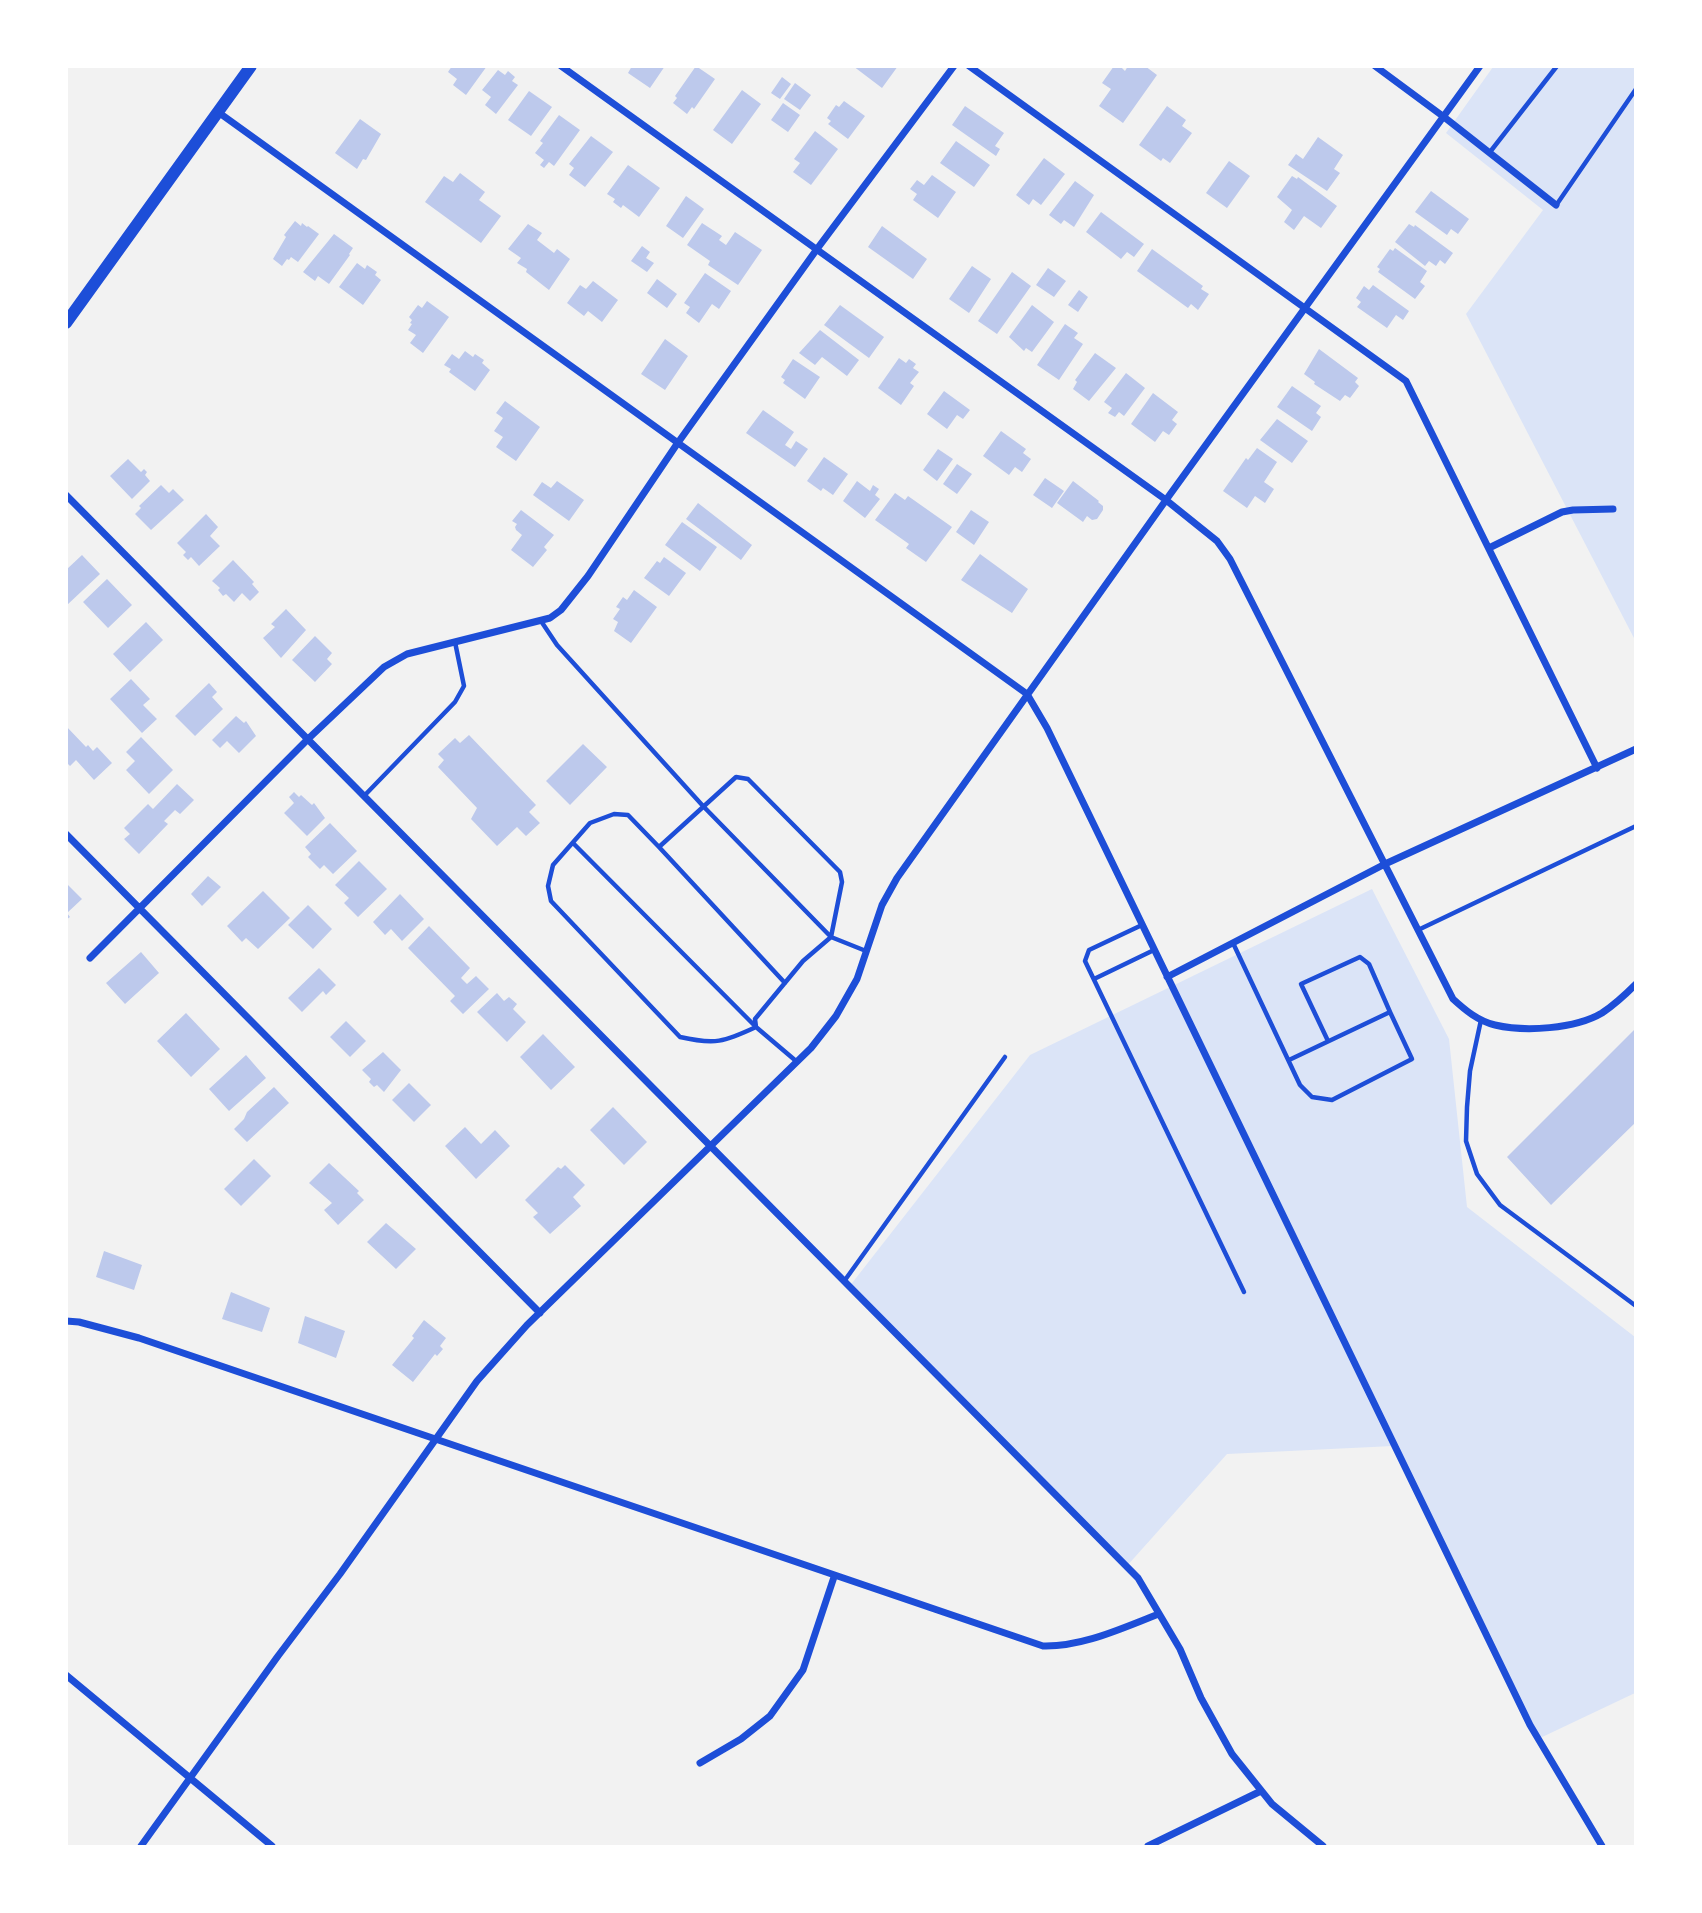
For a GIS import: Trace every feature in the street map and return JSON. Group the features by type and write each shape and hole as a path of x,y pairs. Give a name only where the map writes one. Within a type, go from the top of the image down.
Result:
{"street":[{"path":"69,314 251,66"},
{"path":"561,66 1166,499 1217,541 1230,559 1453,999 1470,1014 1494,1025 1539,1028 1573,1023 1601,1013 1636,984"},
{"path":"90,958 308,739 384,667 407,654 550,618 561,610 817,249 954,66"},
{"path":"969,66 1406,381 1597,768"},
{"path":"1375,66 1556,205"},
{"path":"141,1846 477,1381 540,1313 811,1048 836,1016 857,979 882,905 897,878 1166,499 1480,66"},
{"path":"218,112 1027,695 1047,728 1530,1726 1602,1846"},
{"path":"66,495 1138,1578 1180,1649 1201,1698 1232,1754 1272,1804 1323,1846"},
{"path":"1489,548 1562,512 1573,509 1613,509"},
{"path":"1167,977 1385,864 1636,749"},
{"path":"66,834 540,1313"},
{"path":"66,1321 139,1338 1043,1646 1063,1647 1158,1614"},
{"path":"700,1763 741,1739 770,1716 803,1670 834,1577"},
{"path":"66,1675 271,1846"},
{"path":"1148,1846 1261,1791"}],"lane":[{"path":"1490,152 1556,66"},
{"path":"1556,205 1636,89"},
{"path":"540,620 557,645 703,806 831,937 867,951"},
{"path":"364,796 455,702 464,686 455,642"},
{"path":"659,847 736,777 748,779 840,872 842,883 831,937 803,961 755,1019 757,1027"},
{"path":"757,1027 727,1041 704,1043 680,1037 551,901 548,887 553,864 590,823 614,814 628,815 785,984"},
{"path":"1417,930 1636,826"},
{"path":"573,843 757,1027 796,1061"},
{"path":"1142,925 1089,950 1085,961 1244,1292"},
{"path":"1233,943 1300,1085 1312,1097 1332,1100 1412,1059 1368,964 1360,957 1301,984 1328,1041"},
{"path":"1094,979 1154,950"},
{"path":"1289,1060 1390,1012"},
{"path":"1482,1019 1470,1071 1467,1107 1466,1142 1477,1174 1500,1205 1636,1306"},
{"path":"845,1280 1006,1057"}],"shaded area":[{"path":"1493,67 1635,67 1635,640 1466,314 1543,210 1446,133"},
{"path":"1372,889 1449,1039 1467,1207 1635,1337 1635,1693 1538,1739 1393,1446 1227,1454 1126,1567 849,1287 1030,1055"}],"building":[{"path":"452,66 487,66 466,95 453,85 457,79 448,72"},
{"path":"632,66 665,66 650,88 628,73"},
{"path":"696,66 715,79 694,109 692,107 687,114 673,103"},
{"path":"853,66 898,66 882,88"},
{"path":"1114,66 1120,66 1125,71 1128,66 1145,66 1157,75 1123,123 1099,106 1111,89 1102,83"},
{"path":"498,70 505,75 508,71 515,77 512,81 518,85 496,114 485,105 491,97 482,90"},
{"path":"782,77 791,84 780,99 771,93"},
{"path":"795,83 811,95 800,110 784,99"},
{"path":"742,90 761,104 732,144 713,130"},
{"path":"529,91 552,107 531,136 508,120"},
{"path":"844,101 865,116 848,139 828,124 831,121 827,118 836,105 839,107"},
{"path":"783,103 800,115 788,132 771,120"},
{"path":"965,106 1004,133 995,146 1000,149 996,156 952,125"},
{"path":"1167,106 1186,120 1182,126 1192,133 1170,163 1163,158 1161,161 1139,145"},
{"path":"559,115 580,130 554,166 549,162 544,168 540,165 544,160 535,153 543,143 540,141"},
{"path":"360,119 381,134 366,160 363,159 357,169 335,153"},
{"path":"815,131 838,149 811,185 793,172 800,163 794,159"},
{"path":"591,136 613,152 585,187 569,175 574,168 569,164"},
{"path":"1318,137 1343,155 1334,169 1340,173 1327,191 1288,165 1296,154 1303,159"},
{"path":"956,141 990,165 974,187 940,163"},
{"path":"1044,158 1065,174 1041,205 1033,199 1029,205 1016,195"},
{"path":"1229,161 1250,176 1227,208 1206,193"},
{"path":"628,165 660,188 639,217 623,205 621,208 613,202 615,199 607,194"},
{"path":"460,173 485,192 479,200 501,216 481,243 425,202 444,176 453,182"},
{"path":"932,175 956,192 938,218 913,200 917,194 910,189 917,180 924,185"},
{"path":"1292,176 1297,179 1298,177 1337,206 1321,228 1304,216 1294,230 1284,222 1292,210 1277,197"},
{"path":"1075,181 1094,195 1074,227 1064,220 1061,224 1049,215"},
{"path":"1431,191 1469,219 1458,234 1451,229 1447,235 1415,212"},
{"path":"686,196 704,209 683,238 666,226"},
{"path":"1101,212 1144,244 1134,257 1127,252 1121,259 1086,232"},
{"path":"295,221 319,234 298,262 291,257 282,266 273,259 286,237 284,235"},
{"path":"702,223 722,236 719,240 726,245 735,232 762,250 738,285 708,265 710,261 687,245"},
{"path":"528,224 542,233 537,240 554,253 557,249 570,259 549,290 517,263 521,258 508,249"},
{"path":"1409,224 1414,227 1415,225 1453,253 1445,264 1440,260 1436,266 1429,261 1425,266 1395,242"},
{"path":"882,226 927,259 913,279 868,247"},
{"path":"334,234 353,248 329,284 318,276 315,281 303,272"},
{"path":"642,246 650,252 646,258 654,263 647,272 631,261"},
{"path":"1395,248 1427,271 1420,282 1425,286 1415,299 1378,272 1380,269 1377,267 1390,249 1393,251"},
{"path":"1152,249 1203,286 1201,289 1209,294 1198,310 1191,304 1188,308 1137,271"},
{"path":"357,263 365,269 367,265 377,272 375,275 381,280 363,305 339,287"},
{"path":"972,266 991,279 969,313 949,299"},
{"path":"1048,268 1066,281 1054,297 1036,285"},
{"path":"1012,272 1031,286 997,334 978,321"},
{"path":"705,273 731,291 719,309 712,304 699,323 686,313 690,307 684,303"},
{"path":"657,279 677,294 667,308 647,293"},
{"path":"593,281 618,300 602,322 588,311 584,316 567,303 580,285 586,289"},
{"path":"1373,285 1409,311 1403,320 1396,315 1387,328 1357,307 1361,302 1356,298 1364,286 1369,290"},
{"path":"1079,290 1088,297 1078,312 1068,305"},
{"path":"427,301 449,317 423,353 410,343 416,335 408,330 412,324 409,317 418,305 422,308"},
{"path":"840,305 884,337 869,358 824,325"},
{"path":"1032,305 1054,322 1032,352 1026,348 1024,351 1009,337"},
{"path":"1065,324 1078,333 1074,338 1083,344 1059,380 1037,365"},
{"path":"820,330 859,360 847,376 822,357 815,365 799,353"},
{"path":"665,339 688,356 665,390 641,374"},
{"path":"1319,349 1358,378 1355,382 1359,386 1350,398 1345,395 1340,401 1304,374"},
{"path":"465,351 484,360 482,363 490,370 475,391 449,372 451,369 444,365 452,354 459,359"},
{"path":"1095,353 1116,368 1089,401 1073,389 1077,382 1075,380"},
{"path":"899,358 906,363 909,359 916,364 913,368 919,372 910,383 914,386 901,405 878,388"},
{"path":"793,359 820,377 805,399 783,383 785,380 781,377"},
{"path":"1126,373 1145,388 1124,416 1119,412 1115,417 1108,413 1112,408 1104,402"},
{"path":"1292,386 1321,406 1316,413 1321,417 1312,431 1277,407"},
{"path":"944,391 970,410 963,419 957,415 947,429 927,414"},
{"path":"1153,393 1178,412 1172,420 1177,424 1169,435 1163,431 1155,442 1131,424"},
{"path":"505,401 540,427 516,461 496,447 503,437 494,431 503,418 496,413"},
{"path":"763,410 794,432 785,445 791,449 796,441 808,449 795,467 746,433"},
{"path":"1277,419 1308,441 1292,463 1260,440"},
{"path":"1001,431 1026,449 1023,453 1031,459 1022,472 1015,467 1009,475 983,456"},
{"path":"1257,448 1277,462 1264,482 1274,489 1265,503 1255,496 1247,508 1223,491 1246,458 1248,460"},
{"path":"938,449 953,459 937,481 923,470"},
{"path":"824,457 848,474 833,495 823,488 821,491 807,481"},
{"path":"128,459 141,472 144,469 147,472 145,475 150,481 132,499 110,476"},
{"path":"957,464 972,474 957,494 943,484"},
{"path":"1045,478 1064,491 1052,508 1033,495"},
{"path":"557,481 584,500 569,521 533,495 542,482 551,488"},
{"path":"857,481 870,491 873,485 879,489 875,495 880,499 865,518 843,501"},
{"path":"1073,481 1103,506 1097,519 1092,520 1087,516 1083,522 1057,503"},
{"path":"161,485 169,493 173,489 184,500 151,530 135,514 141,508 139,506"},
{"path":"895,493 905,500 908,496 952,527 926,562 906,548 909,544 875,520"},
{"path":"698,503 752,545 741,560 686,519"},
{"path":"521,510 554,535 544,547 547,550 533,567 511,550 522,535 516,530 517,524 512,521"},
{"path":"971,510 989,522 974,545 956,532"},
{"path":"206,514 218,527 210,536 220,546 199,566 191,557 188,560 183,555 186,552 177,543"},
{"path":"682,522 717,547 700,571 665,545"},
{"path":"980,554 1028,589 1012,613 961,580"},
{"path":"82,555 100,574 66,606 66,570"},
{"path":"664,557 686,573 669,596 644,578 657,561 660,563"},
{"path":"233,560 254,582 252,584 259,592 250,601 242,593 234,602 226,594 223,596 218,590 220,588 212,581"},
{"path":"107,579 132,605 108,628 83,602"},
{"path":"634,590 657,607 631,643 614,631 618,622 613,619 620,609 616,607 623,597 627,600"},
{"path":"286,609 306,630 281,658 263,638 275,627 271,624"},
{"path":"146,622 163,640 130,672 113,654"},
{"path":"315,636 332,653 327,659 332,664 315,682 292,660"},
{"path":"131,679 150,699 143,705 157,719 142,733 110,699"},
{"path":"209,683 217,692 212,697 223,709 195,736 175,716"},
{"path":"236,716 244,723 246,721 256,736 239,753 227,741 220,748 212,740"},
{"path":"66,726 86,747 88,745 93,751 97,747 112,763 94,780 76,760 70,766 66,762"},
{"path":"469,735 536,805 529,812 540,823 526,836 517,827 497,846 471,819 477,808 438,767 444,760 438,754 455,738 460,743"},
{"path":"141,737 173,770 149,794 126,770 135,761 126,752"},
{"path":"583,744 607,767 570,805 546,781"},
{"path":"177,784 194,800 180,814 175,810 164,821 168,824 139,854 124,839 130,834 124,828 148,804 153,809"},
{"path":"294,792 312,805 314,803 325,818 307,836 284,813 294,803 289,797"},
{"path":"330,823 357,851 333,874 324,865 320,869 308,857 311,854 305,847"},
{"path":"359,861 387,889 358,917 344,903 349,898 335,885"},
{"path":"208,876 221,887 202,906 191,894"},
{"path":"66,883 82,899 67,913 70,917 66,920"},
{"path":"263,891 290,918 258,949 246,938 242,942 227,926"},
{"path":"400,894 424,919 402,941 391,929 385,935 373,922"},
{"path":"308,905 332,929 313,949 288,925"},
{"path":"429,926 470,968 461,978 467,984 476,976 489,989 463,1014 450,1001 455,996 408,948"},
{"path":"141,952 159,973 125,1004 106,983"},
{"path":"319,968 336,985 326,995 323,991 302,1012 288,998"},
{"path":"497,993 504,1001 509,997 517,1004 513,1009 526,1022 507,1042 477,1012"},
{"path":"186,1013 220,1049 191,1077 157,1041"},
{"path":"346,1021 366,1041 350,1057 330,1037"},
{"path":"1636,1028 1636,1122 1551,1205 1507,1157"},
{"path":"543,1034 575,1067 551,1090 520,1057"},
{"path":"383,1052 401,1070 384,1092 369,1082 371,1079 362,1070"},
{"path":"246,1055 266,1078 229,1111 209,1089"},
{"path":"409,1083 431,1105 414,1122 392,1100"},
{"path":"274,1087 289,1103 247,1142 234,1129 247,1112"},
{"path":"613,1107 647,1142 624,1165 590,1130"},
{"path":"465,1127 481,1144 495,1130 510,1146 476,1179 445,1146"},
{"path":"254,1159 271,1176 241,1206 224,1189"},
{"path":"329,1163 359,1191 357,1193 364,1200 338,1225 324,1210 332,1203 309,1183"},
{"path":"565,1165 585,1185 573,1197 581,1206 550,1234 533,1217 538,1213 525,1200 558,1167 561,1169"},
{"path":"386,1223 416,1249 396,1269 367,1242"},
{"path":"104,1251 142,1265 134,1290 96,1277"},
{"path":"231,1292 270,1308 262,1332 222,1319"},
{"path":"305,1316 345,1331 336,1358 298,1343"},
{"path":"424,1320 446,1338 440,1346 443,1349 437,1356 435,1354 413,1382 392,1365 414,1338 412,1336"}]}
